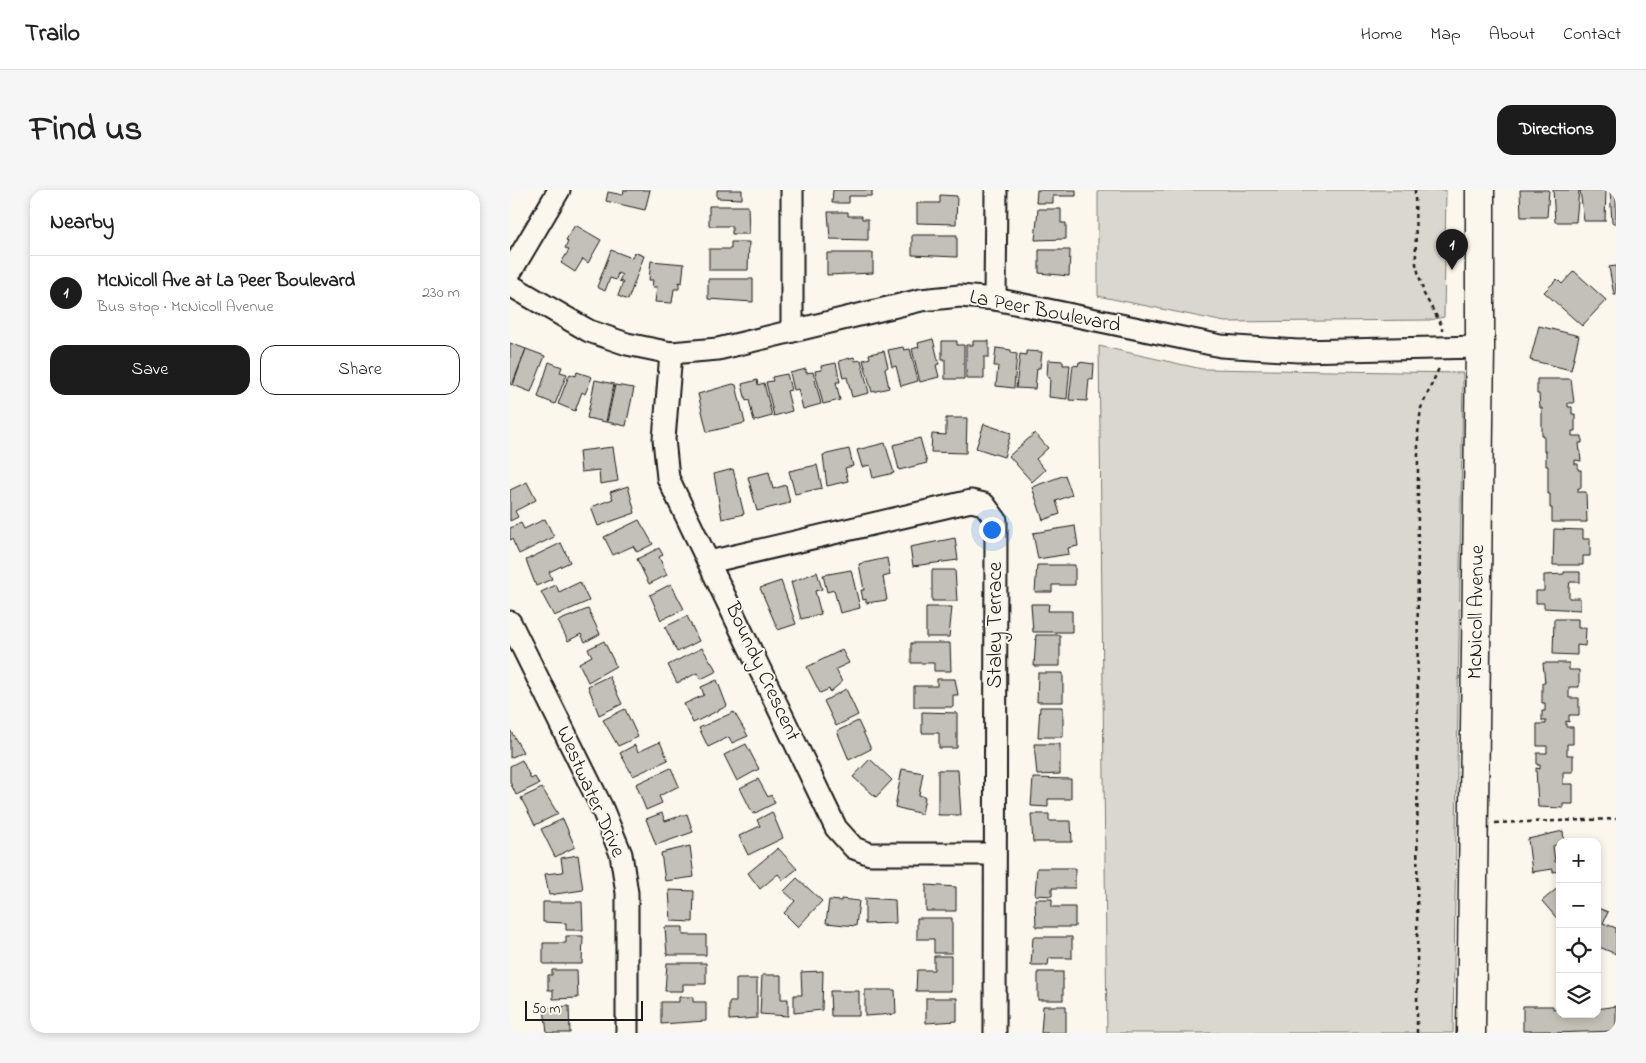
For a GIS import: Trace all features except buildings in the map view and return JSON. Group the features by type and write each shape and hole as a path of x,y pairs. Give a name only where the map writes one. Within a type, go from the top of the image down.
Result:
{"main road":[{"name":"McNicoll Avenue","path":"1471,1033 1480,347 1480,190"}],"street":[{"path":"510,273 559,190"},
{"path":"792,190 792,331"},
{"path":"995,299 996,190"},
{"name":"La Peer Boulevard","path":"510,285 589,331 627,344 671,353 718,349 921,300 960,296 995,299 1221,346 1298,351 1480,347"},
{"name":"Boundy Crescent","path":"671,353 664,439 668,478 836,828 854,848 870,854 994,854"},
{"name":"Staley Terrace","path":"709,562 971,501 984,504 996,520 995,1033"},
{"name":"Westwater Drive","path":"510,622 602,808 620,854 627,893 627,1033"}],"path":[{"path":"1415,190 1416,264 1424,294 1442,326"},
{"path":"1417,1033 1418,433 1421,408 1441,365"},
{"path":"1504,822 1616,819"}],"shaded area":[{"path":"1098,190 1446,190 1444,317 1430,320 1225,322 1098,296"},
{"path":"1099,346 1202,369 1463,373 1453,1033 1107,1033"}],"place":[{"name":"McNicoll Ave at La Peer Boulevard","path":"1452,270"}]}
